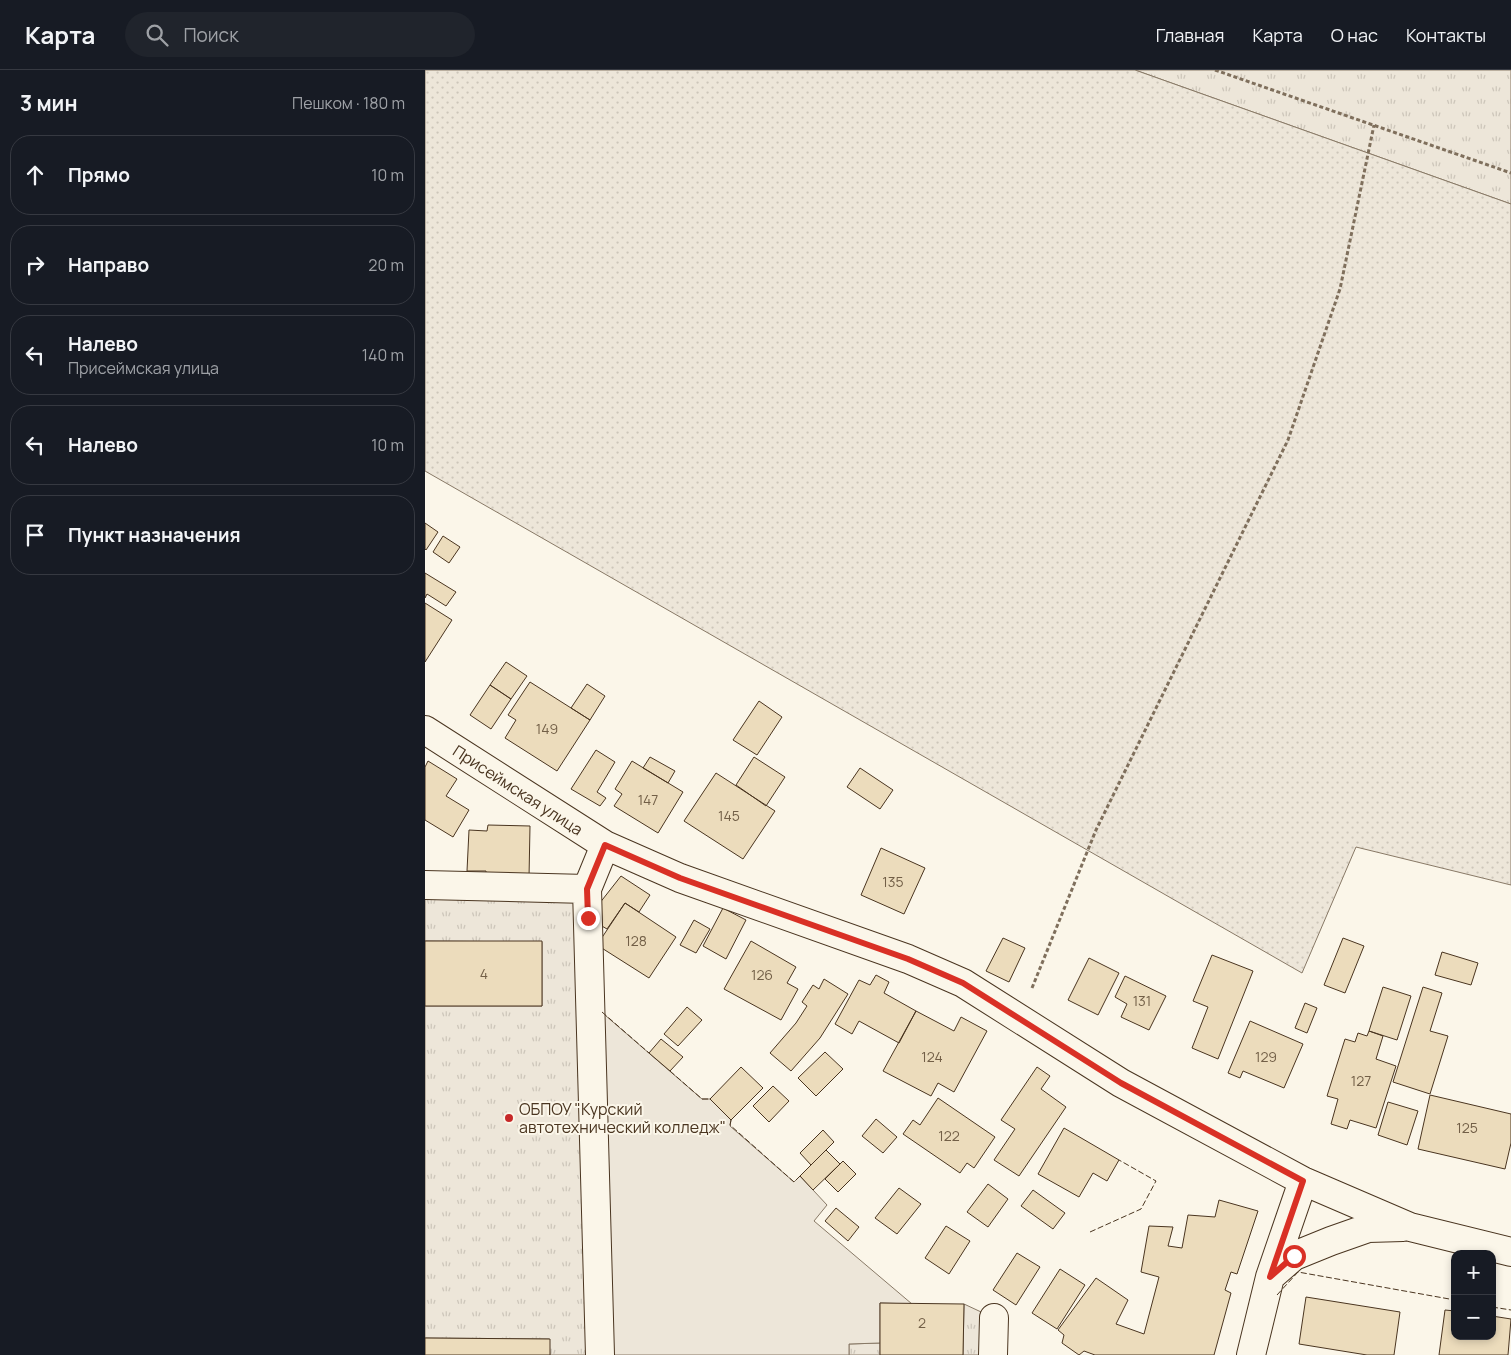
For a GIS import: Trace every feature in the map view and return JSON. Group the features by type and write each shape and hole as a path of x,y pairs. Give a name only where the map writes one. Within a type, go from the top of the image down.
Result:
{"street":[{"name":"Присеймская улица","path":"425,730 605,845 680,878 908,959 963,983 1121,1083 1303,1181 1410,1227 1511,1252"},
{"path":"601,1355 587,889 605,845"},
{"path":"425,885 587,889"},
{"path":"1251,1355 1270,1277 1303,1181"},
{"path":"1270,1277 1294,1256 1368,1228 1410,1227"},
{"path":"993,1318 993,1355"}],"path":[{"path":"1215,70 1511,174"},
{"path":"1020,1019 1096,830 1288,440 1340,289 1374,125"}],"green space":[{"path":"425,70 1135,70 1511,204 1511,885 1356,847 1302,973 425,471"},
{"path":"1135,70 1511,70 1511,204"},
{"name":"ОБПОУ \"Курский автотехнический колледж\"","path":"425,885 587,889 600,1355 550,1355 549,1339 425,1338 425,1006 542,1006 542,942 425,941"},
{"path":"591,1003 702,1099 710,1099 731,1120 730,1126 794,1182 800,1176 827,1205 814,1221 912,1304 880,1303 880,1343 849,1344 849,1355 600,1355"},
{"path":"964,1304 994,1318 993,1355 963,1355"},
{"path":"880,1343 880,1355 849,1355 849,1344"}],"building":[{"path":"425,523 438,532 426,550 425,549"},
{"path":"443,536 460,547 449,563 433,552"},
{"path":"425,573 456,592 446,606 427,594 425,598"},
{"path":"425,603 452,620 425,662"},
{"path":"506,662 527,676 511,699 490,685"},
{"path":"530,682 590,720 557,771 505,738 516,720 508,715"},
{"path":"587,684 605,696 590,720 571,708"},
{"path":"490,685 511,699 491,729 470,715"},
{"path":"759,701 782,717 757,755 733,740"},
{"path":"596,750 615,762 597,792 606,798 600,806 571,789"},
{"path":"650,757 675,771 668,783 643,768"},
{"path":"754,757 785,777 766,806 736,785"},
{"path":"428,761 457,779 446,796 469,810 453,837 425,820 425,767"},
{"path":"632,761 683,792 658,833 614,806 622,794 615,789"},
{"path":"860,768 893,790 880,809 847,787"},
{"path":"716,773 775,811 743,859 684,821"},
{"path":"488,825 530,826 529,878 486,877 486,871 467,871 469,830 487,831"},
{"path":"881,848 925,868 904,914 861,895"},
{"path":"621,876 650,895 639,912 625,903 607,929 588,918"},
{"path":"625,903 676,937 649,978 597,945"},
{"path":"723,908 746,920 726,959 703,946"},
{"path":"694,920 710,929 696,953 680,945"},
{"path":"1003,938 1025,948 1009,982 986,971"},
{"path":"1343,938 1364,946 1345,993 1324,985"},
{"path":"425,941 542,941 542,1006 425,1006"},
{"path":"751,941 796,967 787,983 798,989 781,1020 724,989"},
{"path":"1442,952 1478,963 1471,985 1435,975"},
{"path":"1212,955 1253,971 1218,1059 1192,1048 1208,1007 1193,1001"},
{"path":"1089,958 1119,973 1098,1015 1068,1000"},
{"path":"876,975 889,982 884,993 916,1011 899,1043 859,1021 852,1034 835,1024 859,980 870,985"},
{"path":"1125,976 1166,996 1149,1030 1121,1017 1127,1004 1115,997"},
{"path":"824,979 848,994 820,1038 791,1071 770,1053 796,1023 807,1006 802,1002 813,985 819,989"},
{"path":"1383,987 1411,996 1397,1040 1369,1031"},
{"path":"1423,987 1442,993 1430,1031 1448,1036 1430,1094 1393,1082"},
{"path":"1305,1003 1317,1008 1307,1033 1295,1028"},
{"path":"687,1007 702,1020 678,1046 664,1034"},
{"path":"916,1011 954,1031 961,1017 987,1031 954,1092 938,1083 931,1096 883,1071"},
{"path":"1250,1021 1303,1044 1284,1088 1243,1071 1240,1078 1228,1073"},
{"path":"1369,1031 1383,1036 1376,1059 1396,1066 1376,1128 1350,1120 1347,1129 1331,1124 1338,1099 1327,1096 1345,1039 1355,1042 1358,1033 1367,1036"},
{"path":"661,1039 683,1057 670,1071 649,1053"},
{"path":"825,1052 843,1069 816,1096 798,1078"},
{"path":"741,1067 763,1088 731,1120 710,1099"},
{"path":"1037,1067 1050,1076 1041,1089 1066,1107 1019,1176 994,1160 1015,1129 1001,1120"},
{"path":"773,1086 789,1101 769,1122 753,1106"},
{"path":"1430,1095 1511,1114 1511,1143 1505,1169 1418,1149"},
{"path":"938,1098 995,1137 974,1168 967,1163 960,1173 903,1134 913,1120 920,1125"},
{"path":"1388,1102 1418,1111 1407,1145 1378,1135"},
{"path":"876,1119 897,1137 883,1153 862,1136"},
{"path":"1064,1128 1119,1160 1107,1181 1093,1173 1079,1197 1038,1174"},
{"path":"823,1130 834,1142 811,1165 800,1153"},
{"path":"826,1150 840,1164 813,1190 800,1176"},
{"path":"843,1161 856,1174 838,1192 825,1179"},
{"path":"988,1184 1008,1199 988,1227 967,1212"},
{"path":"899,1188 921,1204 897,1234 875,1218"},
{"path":"1033,1190 1065,1213 1053,1229 1021,1206"},
{"path":"1219,1200 1258,1211 1237,1274 1231,1272 1225,1290 1231,1293 1214,1355 1095,1355 1084,1351 1079,1355 1062,1343 1064,1335 1058,1330 1096,1278 1128,1300 1116,1324 1144,1334 1159,1277 1141,1272 1149,1226 1173,1227 1168,1246 1182,1248 1188,1215 1215,1217"},
{"path":"836,1208 859,1227 848,1241 825,1221"},
{"path":"946,1226 970,1241 949,1274 925,1258"},
{"path":"1017,1253 1040,1267 1016,1305 993,1290"},
{"path":"1060,1269 1085,1285 1057,1329 1032,1313"},
{"path":"1306,1297 1400,1312 1394,1355 1367,1355 1299,1344"},
{"path":"880,1303 964,1304 963,1355 880,1355"},
{"path":"1445,1310 1451,1311 1451,1340 1496,1340 1496,1317 1511,1319 1508,1355 1439,1355"},
{"path":"425,1338 550,1339 550,1355 425,1355"}],"fence":[{"path":"602,1012 649,1053"},
{"path":"670,1071 702,1099 710,1099"},
{"path":"731,1120 730,1125 794,1182 800,1176"},
{"path":"1090,1232 1141,1209 1156,1181 1119,1160"},
{"path":"1277,1295 1298,1272 1451,1299"},
{"path":"1496,1308 1511,1310"}],"place":[{"name":"ОБПОУ \"Курский автотехнический колледж\"","path":"509,1118"}],"route":[{"path":"588,918 587,889 605,845 680,878 908,959 963,983 1121,1083 1303,1181 1270,1277 1294,1256"}]}
